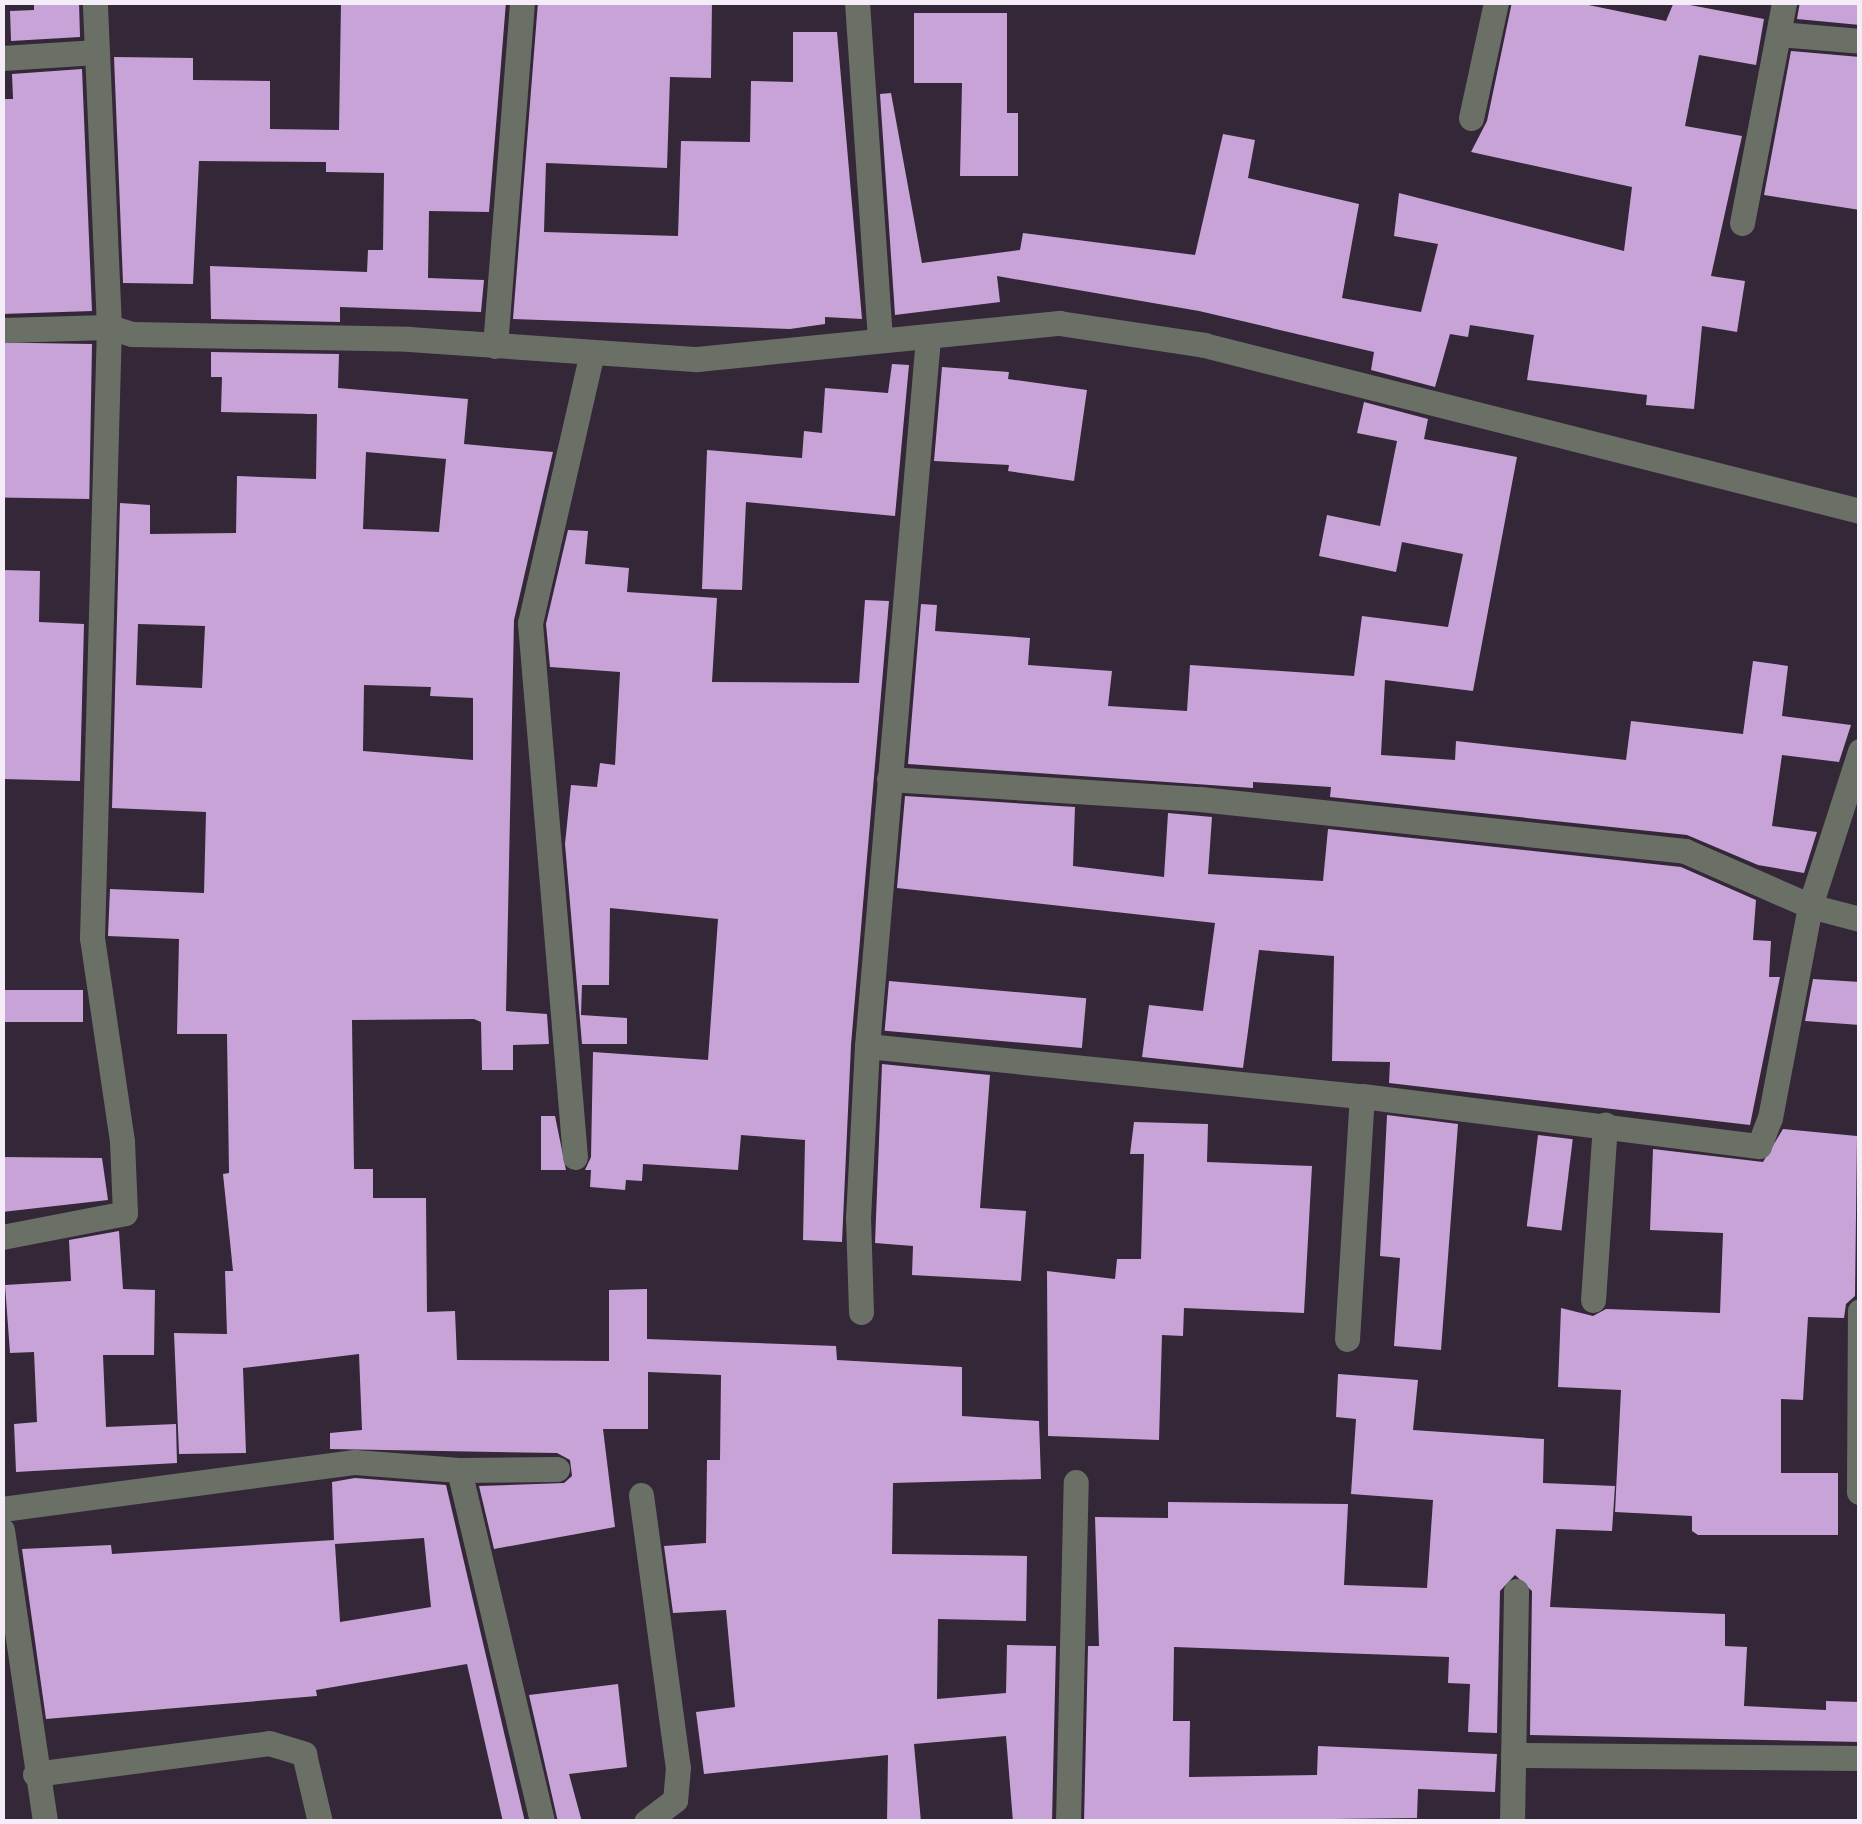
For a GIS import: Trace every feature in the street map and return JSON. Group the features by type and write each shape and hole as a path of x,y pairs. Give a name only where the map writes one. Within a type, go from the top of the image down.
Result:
{"street":[{"path":"2,1237 124,1214 122,1141 92,938 109,326 95,2"},
{"path":"495,346 522,2"},
{"path":"857,2 880,338"},
{"path":"1471,118 1496,2"},
{"path":"1742,223 1784,2"},
{"path":"1779,34 1860,41"},
{"path":"2,58 98,52"},
{"path":"2,330 109,326 132,334 495,346 696,358 1059,323 1204,345 1860,512"},
{"path":"860,1312 858,1218 867,1046 928,338"},
{"path":"575,1157 530,623 592,352"},
{"path":"867,1046 1362,1096 1759,1146 1770,1118 1810,906 1860,750"},
{"path":"889,779 1200,799 1686,850 1810,906 1860,919"},
{"path":"1347,1339 1362,1096"},
{"path":"1593,1300 1605,1124"},
{"path":"1860,1311 1860,1492"},
{"path":"2,1509 355,1462 459,1470 557,1468"},
{"path":"459,1470 542,1822"},
{"path":"1068,1822 1076,1482"},
{"path":"641,1494 678,1767 676,1800 646,1822"},
{"path":"2,1530 8,1613 45,1822"},
{"path":"1512,1822 1516,1591"},
{"path":"34,1774 269,1742 304,1754 320,1822"},
{"path":"1513,1755 1860,1758"}],"building":[{"path":"34,2 79,2 80,37 11,41 10,11 34,10"},
{"path":"341,2 506,2 489,212 429,211 428,278 484,280 481,312 340,307 340,322 211,319 210,266 367,272 368,250 383,250 384,173 326,172 326,162 199,161 193,284 123,283 114,57 193,58 193,80 270,81 270,129 339,130"},
{"path":"538,2 712,2 711,78 670,77 667,168 546,163 544,232 678,236 681,141 750,142 751,81 793,82 793,32 837,32 862,319 825,317 825,324 790,329 513,319"},
{"path":"1512,2 1574,2 1666,21 1674,2 1764,19 1756,65 1699,55 1685,126 1742,136 1711,276 1745,281 1737,332 1702,326 1694,409 1646,405 1647,395 1527,380 1534,335 1470,325 1468,337 1450,334 1435,387 1371,370 1374,352 1199,311 997,276 1000,302 895,315 880,94 891,93 922,263 1020,250 1023,233 1195,255 1223,134 1255,140 1248,178 1359,204 1342,298 1421,312 1438,244 1394,236 1399,193 1624,251 1632,187 1471,152 1487,121"},
{"path":"1800,2 1860,2 1860,25 1797,19"},
{"path":"914,13 1007,13 1007,113 1018,113 1018,176 960,176 962,83 914,83"},
{"path":"1791,51 1860,57 1860,210 1764,195"},
{"path":"82,69 92,311 2,314 2,99 13,99 12,74"},
{"path":"2,342 92,344 89,499 2,497"},
{"path":"211,352 339,354 338,388 468,399 464,444 553,452 514,620 506,1011 547,1014 549,1044 513,1045 513,1070 482,1070 481,1022 474,1019 352,1020 354,1169 373,1169 373,1198 426,1198 427,1312 455,1311 457,1360 609,1361 609,1290 647,1289 647,1339 836,1346 837,1360 962,1367 962,1416 1039,1421 1041,1479 893,1483 892,1554 1027,1556 1026,1621 938,1619 937,1699 1006,1693 1007,1645 1056,1646 1052,1822 1013,1822 1006,1736 914,1744 921,1822 887,1822 888,1755 704,1774 696,1712 735,1707 726,1610 673,1613 664,1546 706,1543 707,1460 720,1460 721,1375 648,1372 648,1429 603,1429 615,1527 494,1549 479,1486 564,1483 572,1476 570,1460 557,1453 330,1449 330,1433 362,1430 359,1354 243,1368 246,1453 179,1454 174,1333 227,1334 225,1271 233,1271 223,1174 229,1173 227,1034 177,1034 179,939 108,936 110,889 204,893 206,812 112,808 120,503 150,505 150,534 236,533 237,476 316,479 317,414 221,412 222,377 211,377","holes":["366,452 446,459 439,532 363,529","138,624 205,626 202,688 136,685","364,685 431,687 430,696 473,698 473,760 363,751"]},
{"path":"892,364 909,365 895,516 746,502 742,590 702,589 707,450 802,458 804,431 822,433 825,388 888,393"},
{"path":"942,367 1009,372 1008,379 1087,390 1074,481 1008,471 1009,465 934,461"},
{"path":"1364,402 1428,419 1424,439 1517,457 1473,691 1385,680 1381,755 1455,760 1456,741 1626,760 1631,721 1743,734 1753,661 1788,666 1782,716 1851,725 1839,762 1782,755 1772,826 1817,832 1804,873 1758,865 1687,835 1330,797 1331,787 1253,782 1253,788 908,764 921,604 937,605 935,631 1030,638 1028,665 1112,671 1108,706 1187,711 1190,665 1354,676 1362,616 1448,627 1463,554 1402,542 1396,572 1319,556 1327,515 1380,526 1397,441 1357,433"},
{"path":"568,530 588,531 585,564 629,568 627,592 717,598 712,682 859,683 865,600 889,601 851,1045 842,1242 803,1240 805,1140 741,1135 738,1170 643,1164 642,1181 626,1180 625,1190 590,1187 591,1170 585,1170 591,1157 593,1052 708,1060 718,919 610,908 609,985 582,985 581,1015 627,1018 627,1044 582,1044 565,844 571,785 597,787 600,763 615,765 620,672 550,667 546,624"},
{"path":"2,570 40,571 39,622 84,624 80,781 2,779"},
{"path":"905,796 1075,807 1073,866 1164,877 1168,813 1212,817 1208,874 1323,881 1328,829 1681,867 1756,900 1753,940 1771,941 1769,977 1780,977 1750,1125 1389,1083 1390,1062 1332,1061 1334,956 1259,950 1243,1068 1142,1057 1149,1005 1203,1011 1215,923 897,888"},
{"path":"1813,979 1860,982 1860,1025 1805,1021"},
{"path":"889,981 1086,998 1082,1048 885,1031"},
{"path":"2,990 83,990 83,1022 2,1022"},
{"path":"882,1064 990,1075 980,1208 1026,1211 1021,1281 912,1275 913,1246 875,1243"},
{"path":"1387,1115 1458,1124 1441,1350 1394,1346 1400,1258 1380,1256"},
{"path":"541,1116 555,1116 566,1170 541,1170"},
{"path":"1134,1122 1208,1124 1207,1162 1312,1166 1304,1313 1184,1308 1183,1336 1162,1335 1159,1440 1048,1436 1047,1271 1115,1279 1117,1259 1141,1259 1144,1154 1130,1154"},
{"path":"1783,1129 1857,1136 1855,1296 1846,1304 1844,1318 1808,1317 1803,1400 1781,1399 1781,1473 1838,1473 1838,1535 1698,1535 1692,1531 1692,1516 1615,1512 1621,1390 1558,1387 1561,1308 1593,1316 1606,1309 1720,1313 1723,1233 1650,1230 1653,1149 1763,1162"},
{"path":"1538,1135 1573,1139 1562,1231 1527,1226"},
{"path":"2,1157 102,1158 108,1200 2,1212"},
{"path":"119,1231 123,1289 155,1290 154,1355 103,1355 106,1427 176,1424 177,1463 16,1472 14,1424 37,1422 34,1352 10,1353 5,1285 71,1281 69,1240"},
{"path":"1338,1374 1418,1380 1413,1430 1544,1439 1543,1483 1615,1486 1612,1531 1556,1529 1550,1607 1725,1614 1725,1646 1747,1647 1744,1706 1826,1710 1826,1701 1860,1702 1860,1742 1530,1735 1532,1591 1515,1575 1500,1591 1497,1733 1468,1732 1470,1684 1448,1683 1449,1657 1174,1647 1173,1721 1190,1721 1189,1777 1317,1775 1318,1746 1497,1754 1495,1792 1418,1789 1417,1818 1084,1822 1088,1646 1099,1646 1095,1517 1168,1518 1168,1502 1348,1504 1344,1585 1427,1588 1433,1500 1351,1494 1356,1419 1336,1417"},
{"path":"355,1478 446,1485 525,1822 503,1822 467,1664 316,1690 317,1696 46,1719 22,1549 111,1545 112,1554 334,1540 332,1482","holes":["424,1538 431,1607 340,1622 335,1544"]},
{"path":"618,1684 627,1767 569,1774 582,1822 558,1822 529,1695"}]}
